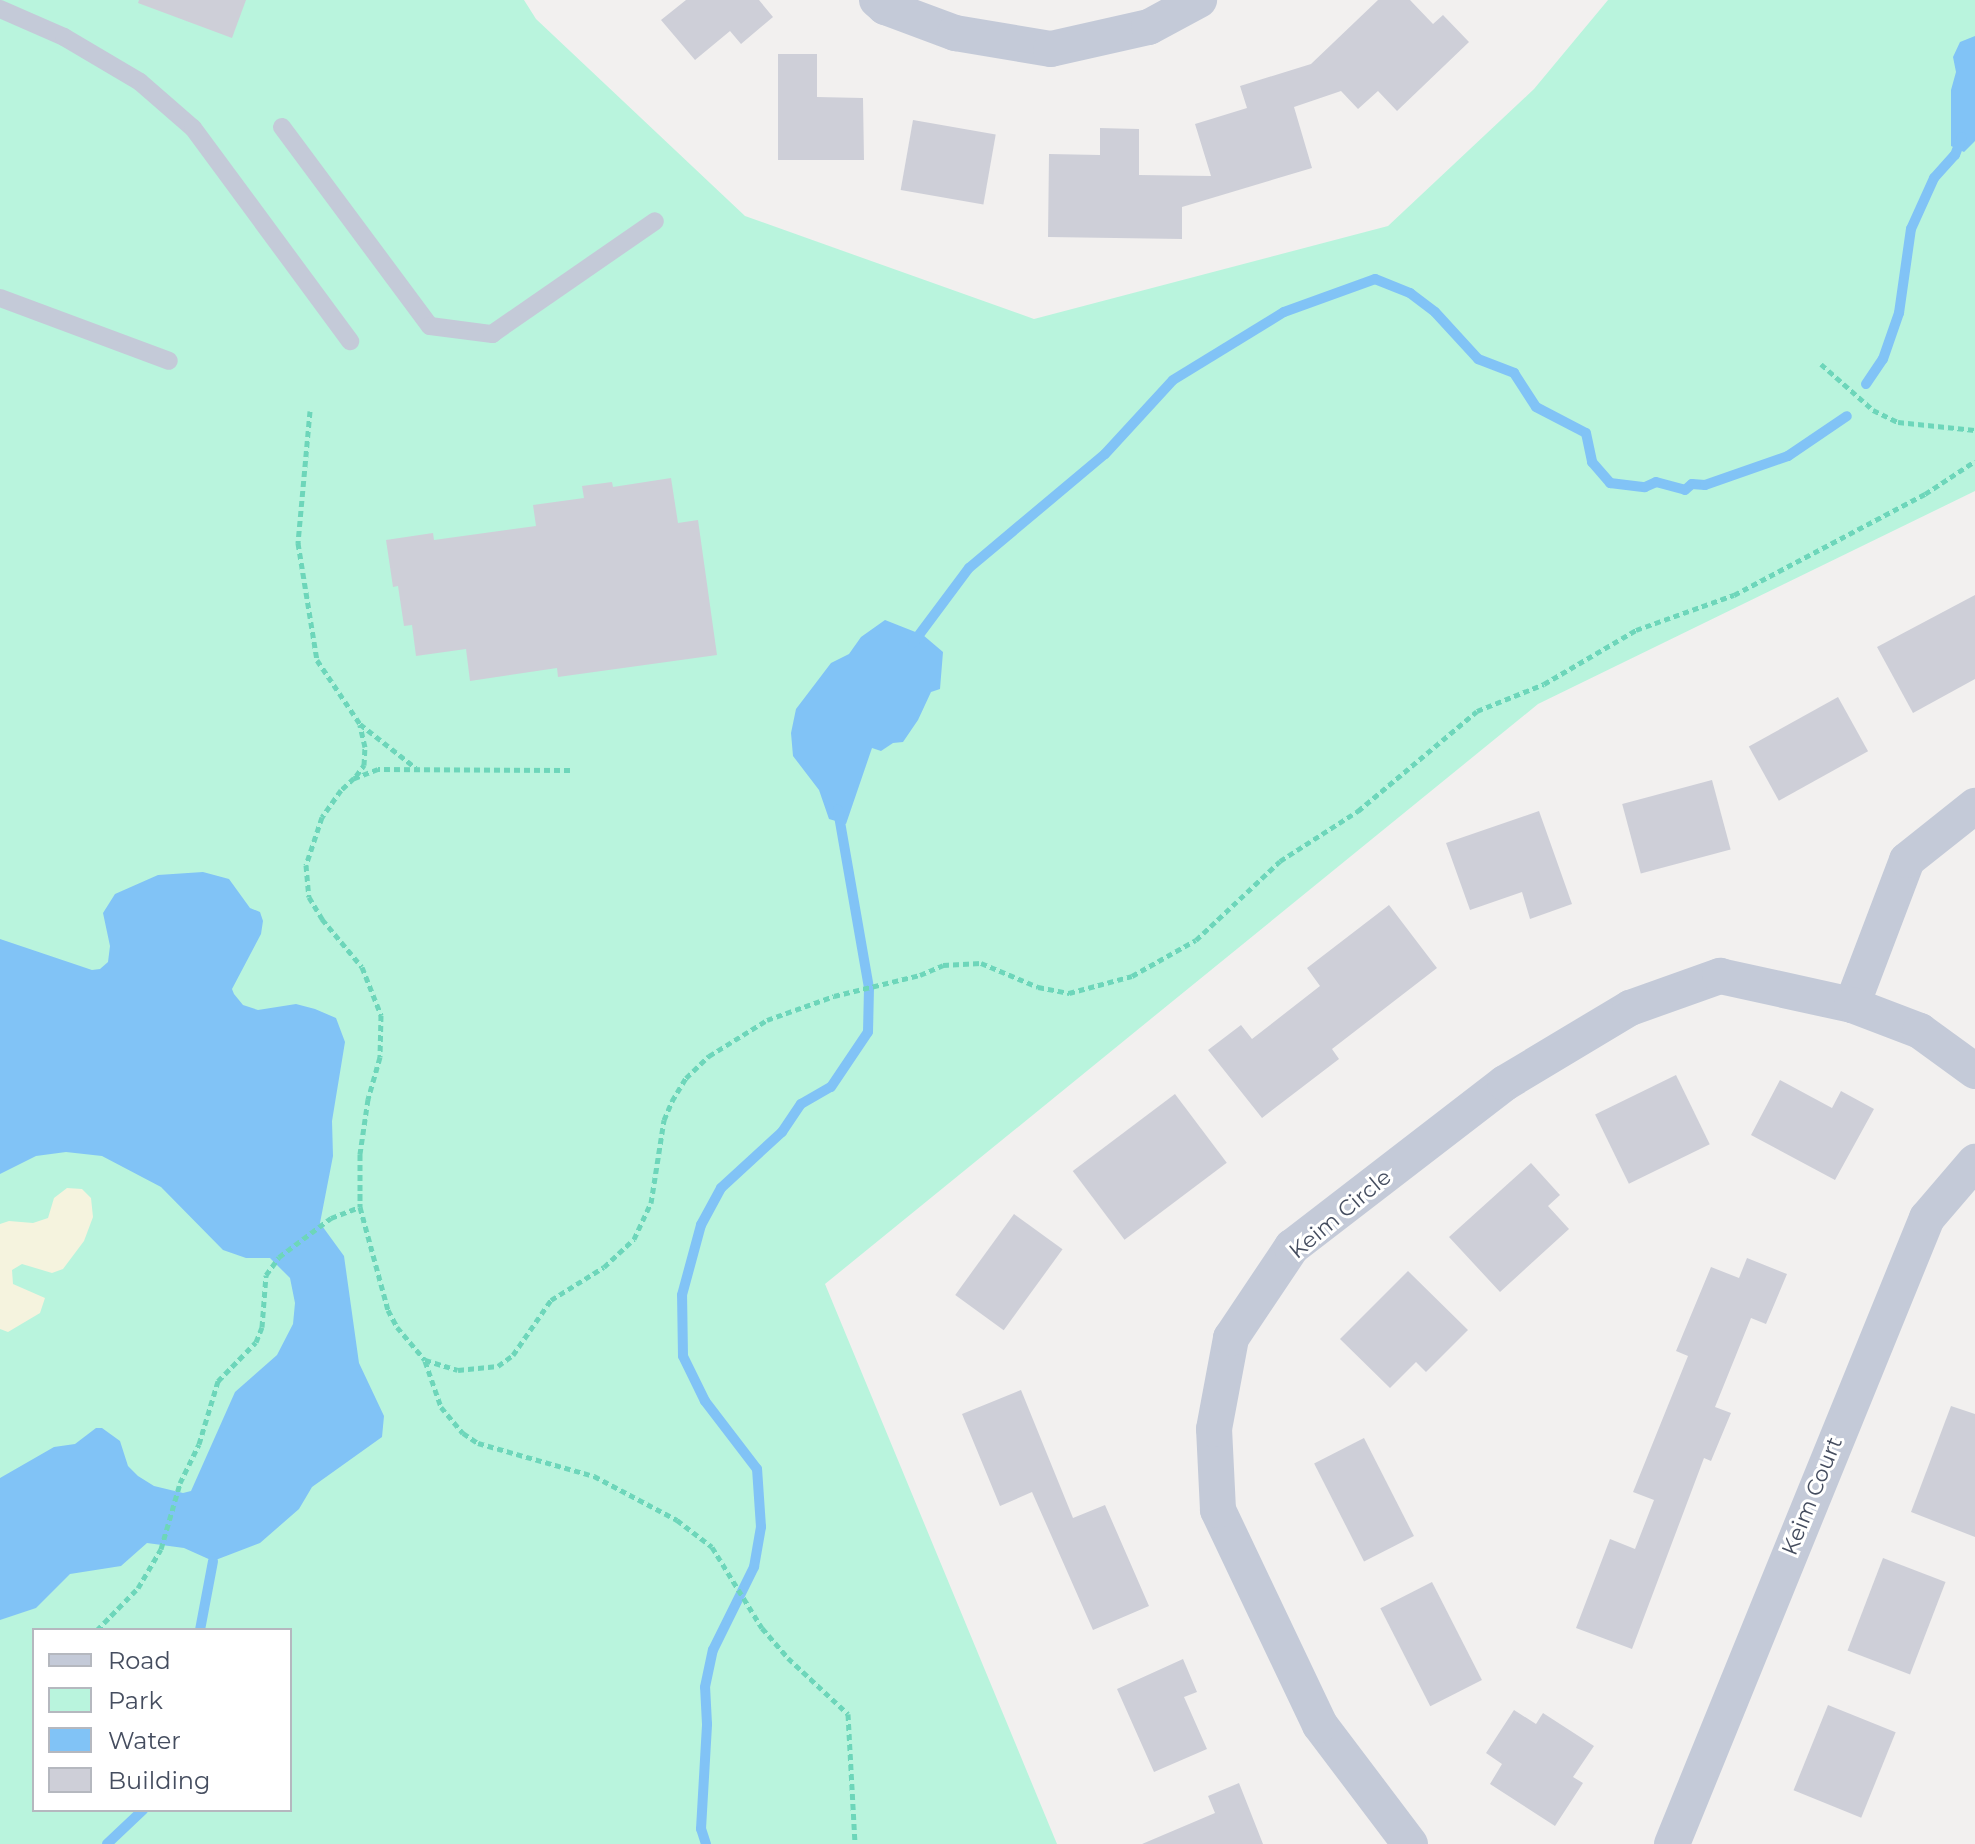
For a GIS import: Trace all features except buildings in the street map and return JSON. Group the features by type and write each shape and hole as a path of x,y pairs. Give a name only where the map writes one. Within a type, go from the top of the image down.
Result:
{"street":[{"path":"877,0 885,7 955,33 1051,49 1149,27 1199,0"},
{"path":"1852,1005 1907,860 1975,806"},
{"name":"Keim Circle","path":"1410,1844 1320,1725 1218,1510 1214,1429 1231,1338 1292,1247 1505,1083 1630,1008 1720,976 1852,1005 1920,1031 1975,1071"},
{"name":"Keim Court","path":"1672,1844 1927,1218 1975,1162"}],"lane":[{"path":"0,9 64,37 140,82 193,128 350,341"},
{"path":"282,127 430,326 492,334 655,221"},
{"path":"0,298 169,361"}],"path":[{"path":"1821,364 1873,410 1898,422 1975,430"},
{"path":"310,411 298,543 317,660 360,724 417,769"},
{"path":"425,1360 458,1370 498,1366 513,1355 551,1300 604,1267 634,1239 651,1203 664,1120 686,1078 709,1056 767,1020 834,996 943,965 981,963 1038,987 1069,993 1132,976 1196,940 1280,861 1358,811 1477,711 1544,684 1636,630 1734,595 1925,494 1975,461"},
{"path":"360,724 365,747 364,765 322,817 306,865 309,897 362,967 381,1015 380,1057 368,1099 360,1154 360,1207 388,1310 397,1327 425,1360 441,1407 463,1433 478,1443 594,1476 677,1520 712,1547 762,1628 788,1658 842,1705 848,1714 855,1844"},
{"path":"354,778 378,769 570,770"},
{"path":"99,1628 138,1588 161,1549 180,1483 199,1444 218,1381 256,1342 262,1327 266,1275 272,1266 331,1218 360,1207"}],"green space":[{"path":"0,0 524,0 536,19 745,216 1034,319 1388,226 1534,89 1608,0 1975,0 1975,491 1538,704 825,1284 1057,1844 0,1844"}],"sand":[{"path":"67,1188 82,1189 91,1198 93,1217 84,1241 63,1269 52,1273 22,1264 12,1270 13,1284 45,1298 40,1313 8,1332 0,1329 0,1224 9,1221 33,1223 48,1218 54,1198"}],"water":[{"path":"1975,36 1975,141 1964,152 1951,146 1951,90 1956,72 1953,57 1960,42"},
{"path":"885,620 923,635 943,652 940,689 931,692 903,742 893,743 881,751 872,748 846,824 829,819 819,790 793,756 791,733 796,709 831,663 849,654 861,637"},
{"path":"203,872 229,879 250,908 260,912 263,921 261,934 232,989 243,1005 258,1010 296,1004 315,1009 336,1018 345,1042 332,1121 333,1156 320,1223 344,1256 359,1363 384,1416 382,1437 312,1487 299,1509 260,1543 213,1561 184,1548 147,1543 121,1566 70,1574 36,1608 0,1620 0,1478 54,1447 75,1444 96,1428 102,1428 120,1441 128,1466 138,1476 154,1486 183,1493 191,1491 235,1392 277,1355 293,1324 295,1303 290,1278 270,1258 246,1258 223,1250 161,1187 102,1156 66,1152 36,1156 0,1174 0,939 92,970 100,969 108,962 110,946 103,913 115,894 158,875"}],"waterway":[{"path":"1866,384 1883,359 1899,313 1911,229 1934,178 1955,155 1962,137"},
{"path":"913,643 969,568 1105,454 1173,380 1284,312 1375,279 1410,293 1435,312 1478,359 1514,373 1536,407 1586,433 1592,462 1610,483 1645,487 1656,482 1685,490 1692,484 1705,485 1788,456 1847,416"},
{"path":"706,1844 701,1829 707,1724 705,1687 713,1650 754,1567 761,1527 757,1469 705,1401 683,1356 682,1295 701,1225 721,1188 782,1132 801,1104 831,1087 868,1032 869,988 838,810"},
{"path":"200,1628 213,1561"},
{"path":"107,1844 141,1812"}]}
